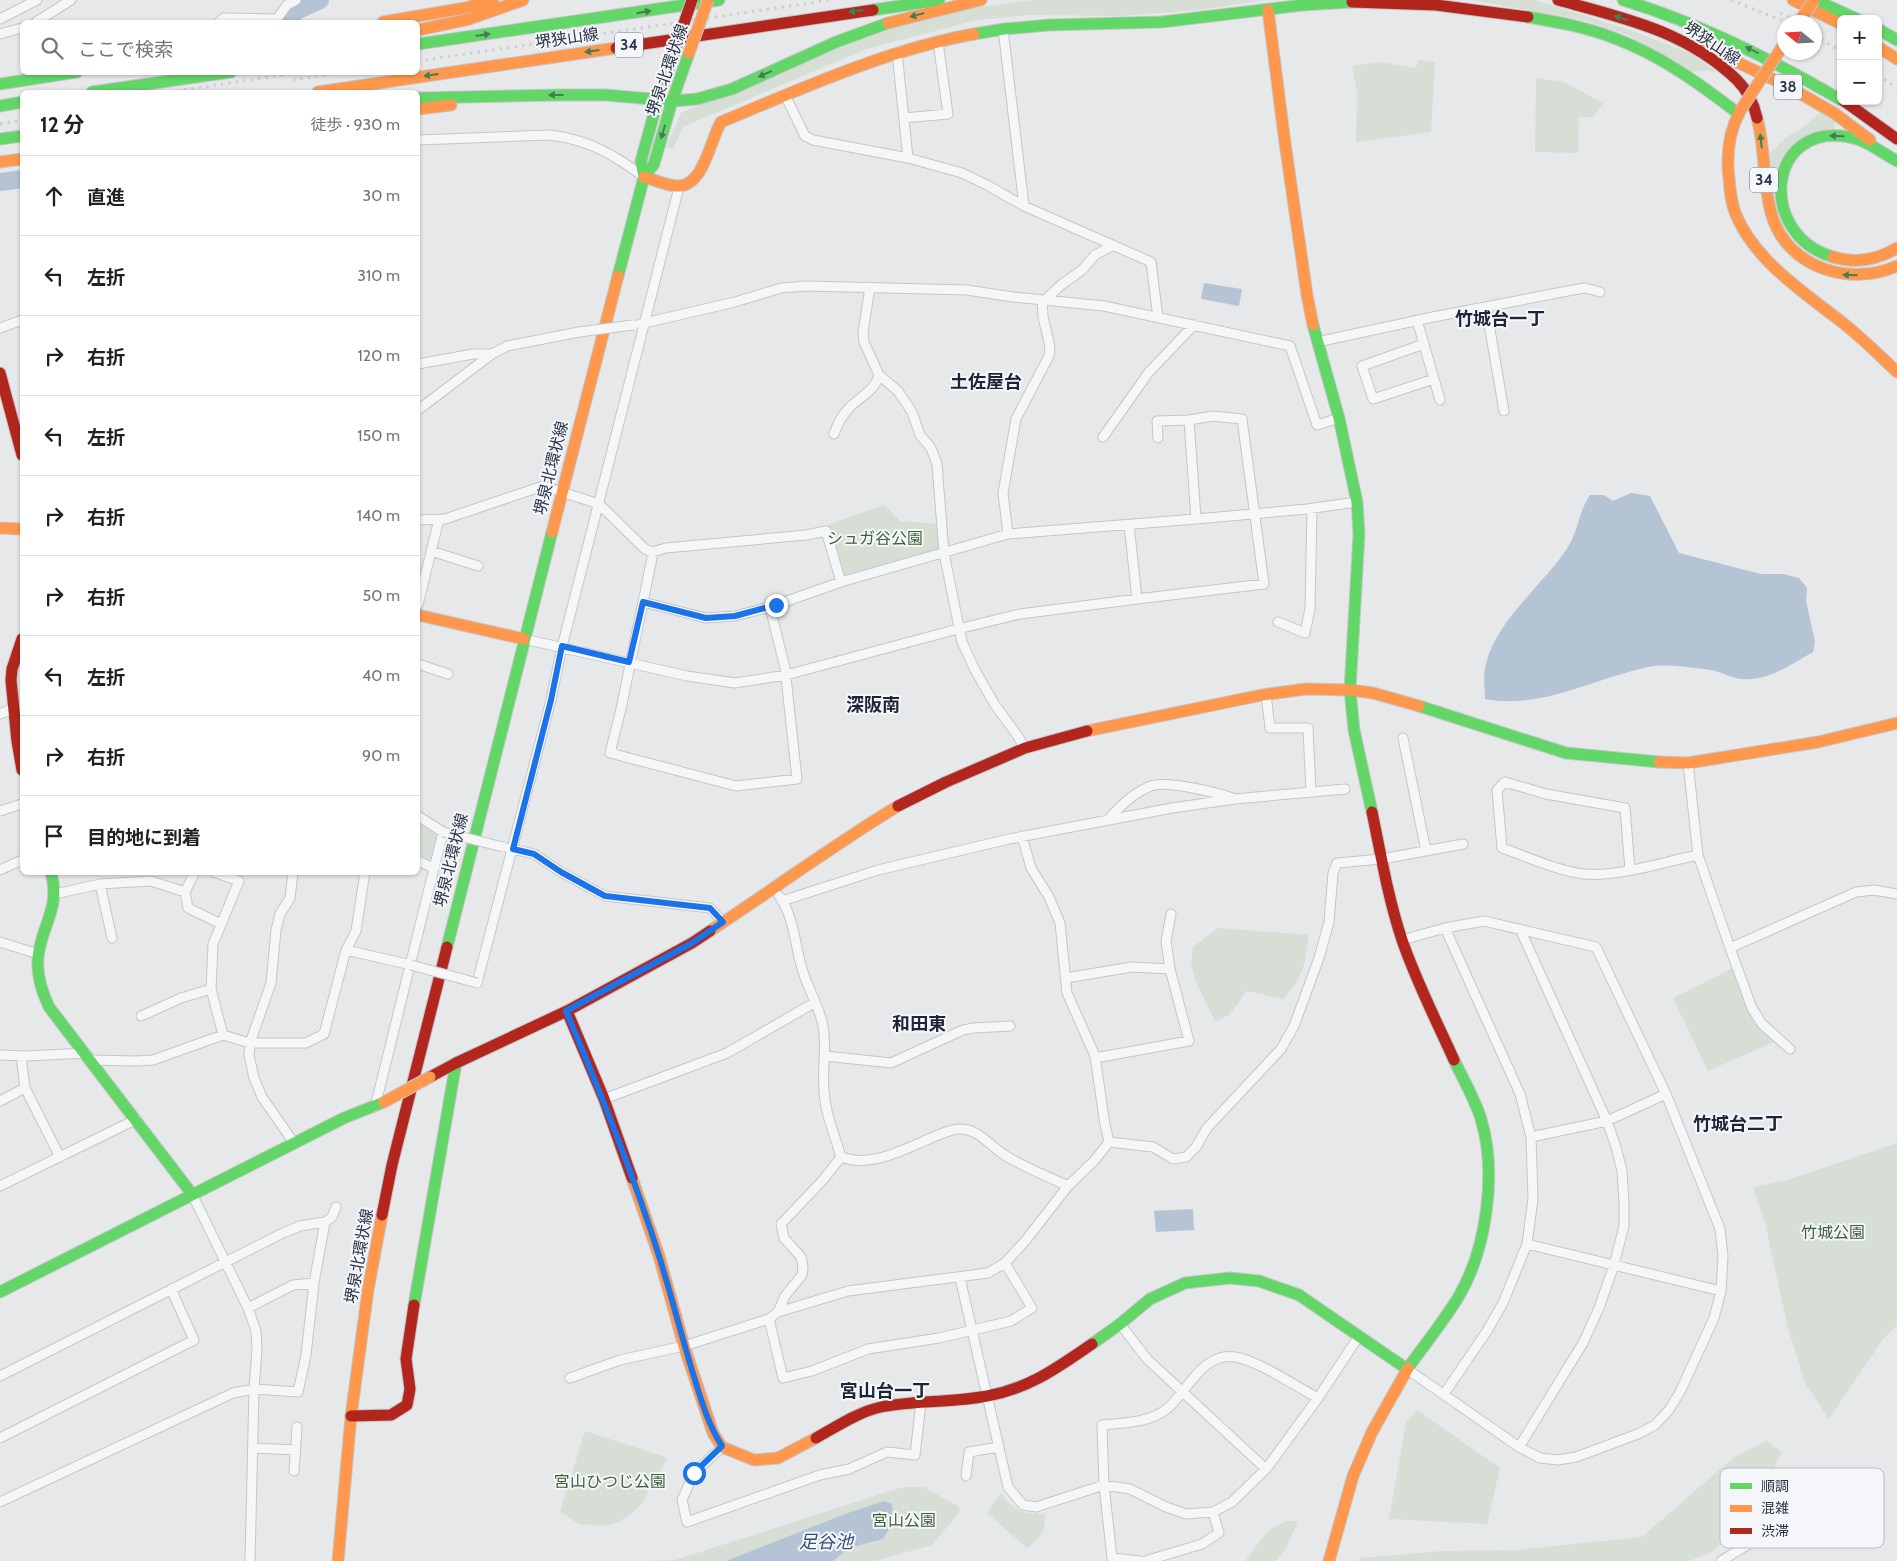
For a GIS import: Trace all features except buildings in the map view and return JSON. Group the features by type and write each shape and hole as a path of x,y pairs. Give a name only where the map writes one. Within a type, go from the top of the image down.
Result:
{"street":[{"path":"0,19 37,0"},
{"path":"39,20 71,0"},
{"path":"221,20 224,18 277,19 287,5 296,0"},
{"path":"395,20 465,8 493,0"},
{"path":"420,30 466,20 523,0"},
{"name":"堺泉北環状線","path":"644,177 641,161 658,99 692,0"},
{"name":"堺泉北環状線","path":"338,1561 351,1416 368,1290 392,1165 524,639 644,177 654,164 672,101 708,0"},
{"name":"堺狭山線","path":"420,44 719,0"},
{"name":"堺狭山線","path":"332,90 939,0"},
{"path":"420,98 494,95 609,95 672,101 695,100 717,94 846,38 930,11 981,0"},
{"name":"堺狭山線","path":"1558,0 1614,15 1667,33 1702,53 1732,75 1745,89 1757,115 1766,195 1771,217 1791,249 1823,271 1844,275 1862,275 1888,271 1897,266"},
{"name":"38","path":"1623,0 1672,15 1737,43 1837,97"},
{"path":"1793,0 1837,22"},
{"path":"1804,15 1814,0 1848,15"},
{"path":"420,140 550,135 572,138 616,156 644,177 679,187 695,180 700,174 715,130 721,122 839,73 897,53 938,42 1003,29 1030,26 1182,20 1343,2 1380,1 1489,9 1570,25 1627,43 1662,60 1740,113"},
{"path":"1268,10 1284,143 1306,295 1317,342 1339,418 1357,502 1360,534 1350,690 1354,730 1390,899 1402,940 1423,992 1481,1118 1489,1181 1485,1224 1470,1273 1459,1296 1407,1369 1372,1432 1353,1476 1329,1561"},
{"path":"0,34 20,29"},
{"path":"1003,29 1024,206"},
{"path":"1882,31 1897,39"},
{"name":"38","path":"1667,33 1708,47 1787,86 1834,113 1897,161"},
{"path":"904,118 948,114 938,42"},
{"path":"1882,49 1897,59"},
{"path":"897,53 908,158"},
{"path":"1777,55 1740,113 1728,144 1730,198 1739,221 1749,238 1774,266 1855,332 1897,372"},
{"path":"0,84 58,75"},
{"path":"106,90 210,75"},
{"path":"420,110 494,95"},
{"path":"785,95 805,136 813,140 908,158 962,173 1024,206 1151,262 1158,318"},
{"path":"0,106 20,102"},
{"name":"38","path":"1849,105 1897,139"},
{"path":"0,139 20,136"},
{"name":"34","path":"1897,161 1865,143 1849,137 1831,136 1813,139 1798,148 1787,163 1780,193 1794,228 1804,242 1817,251 1831,257 1861,261 1882,258 1897,248"},
{"path":"0,162 20,159"},
{"path":"346,950 477,983 551,700 562,646 679,187"},
{"path":"1008,534 1003,493 1016,419 1049,356 1050,347 1043,317 1044,300 1082,270 1095,255 1112,246"},
{"path":"420,408 492,354 506,346 579,332 644,324 735,302 781,288 806,286 967,290 1013,298 1104,306 1290,346 1317,425 1339,418"},
{"path":"870,287 863,332 864,342 879,375 898,391 912,412 920,435 931,448 937,464 944,553 958,629 975,670 1025,748"},
{"path":"1317,342 1417,320 1585,288 1600,292"},
{"path":"1486,307 1504,411"},
{"path":"1417,320 1440,400"},
{"path":"0,328 20,321"},
{"path":"1103,437 1149,372 1194,325"},
{"path":"1424,344 1362,366 1373,399 1434,379"},
{"path":"420,364 473,354 492,354"},
{"path":"0,373 20,448"},
{"path":"834,434 850,407 866,396 877,382 879,375"},
{"path":"420,615 562,646 687,676 735,683 786,676 1020,614 1264,584 1242,419 1213,416 1189,420 1157,420 1158,438"},
{"path":"1189,420 1196,519"},
{"path":"420,520 445,519 543,486 598,504 645,549 652,552 666,548 797,536 826,530 841,582"},
{"path":"643,602 706,618 735,616 770,607 841,582 1008,534 1312,509 1357,502"},
{"path":"1278,622 1305,633 1310,609 1312,509"},
{"path":"420,597 439,519"},
{"path":"1129,525 1137,599"},
{"path":"0,528 20,529"},
{"path":"431,551 478,566"},
{"path":"652,552 621,709 610,753 736,786 797,779 786,676 770,607"},
{"path":"19,737 12,669 20,645"},
{"path":"420,665 448,674"},
{"path":"0,1292 344,1118 379,1104 456,1063 566,1011 692,943 844,839 900,805 946,782 1025,748 1096,728 1266,694 1306,689 1373,692 1404,700 1566,753 1639,761 1688,763 1818,742 1897,723"},
{"path":"1266,694 1270,728 1308,728 1311,792"},
{"path":"0,714 16,703"},
{"path":"1403,738 1426,850"},
{"path":"1688,763 1698,854 1730,948 1752,1008 1762,1024 1790,1049"},
{"path":"1630,870 1625,808 1581,802 1505,782 1497,790 1502,848 1570,872 1599,874 1630,870 1698,854"},
{"path":"1108,820 1116,810 1138,793 1150,786 1160,784 1220,793 1235,799"},
{"path":"782,900 878,870 1022,836 1172,808 1235,799 1345,789"},
{"path":"0,811 20,805"},
{"path":"420,817 443,832 534,854 561,872 605,896 710,908 723,922"},
{"path":"379,1104 443,832"},
{"path":"1022,836 1031,868 1049,896 1060,922 1067,993 1095,1058 1109,1142"},
{"path":"1109,1142 1152,1147 1173,1159 1186,1157 1196,1147 1207,1128 1281,1049 1294,1026 1319,958 1329,922 1333,873 1337,864 1382,859 1463,844"},
{"path":"0,870 20,861"},
{"path":"420,862 433,868"},
{"path":"52,875 55,894 53,911 38,954 40,983 44,997 49,1007 192,1194 248,1308 256,1331 250,1561"},
{"path":"194,875 185,892 188,908 221,924"},
{"path":"222,875 239,881 213,944 211,989 223,1036"},
{"path":"293,875 290,898 280,914 276,930 271,983 250,1043 248,1055 254,1078 262,1097 294,1144"},
{"path":"0,1055 88,1057 135,1061 153,1060 223,1036 250,1043 306,1043 324,1034 346,950 356,930 365,875"},
{"path":"55,894 138,877 185,892"},
{"path":"100,884 112,938"},
{"path":"773,889 782,900 790,922 803,975 822,1023 826,1042 824,1090 828,1114 841,1157"},
{"path":"1730,948 1856,892 1874,890 1897,894"},
{"path":"1095,1058 1189,1041 1170,969 1166,941 1171,914"},
{"path":"566,1011 604,1099 659,1256 684,1346 713,1433 722,1446 737,1454 754,1460 778,1458 850,1418 880,1407 987,1396 1019,1386 1049,1374 1120,1324 1150,1299 1185,1283 1230,1278 1259,1281 1299,1295 1519,1446 1540,1458 1558,1460 1576,1457 1638,1434 1655,1424 1669,1410 1680,1392 1714,1318 1721,1291 1723,1256 1720,1229 1666,1094 1596,947 1484,921 1445,928 1402,940"},
{"path":"1444,1394 1503,1303 1526,1244 1533,1199 1531,1137 1520,1094 1445,928"},
{"path":"1519,1446 1583,1343 1599,1308 1614,1265 1624,1226 1622,1171 1607,1121 1520,929"},
{"path":"0,942 38,954"},
{"path":"1066,978 1132,967 1170,969"},
{"path":"141,1016 181,998 211,989"},
{"path":"604,1099 727,1053 814,1003"},
{"path":"825,1056 891,1063 963,1030 1010,1026"},
{"path":"21,1056 25,1088 60,1157"},
{"path":"351,1416 391,1415 407,1405 410,1389 406,1359 410,1329 456,1063"},
{"path":"0,1101 25,1088"},
{"path":"1531,1137 1607,1121 1666,1094"},
{"path":"0,1186 136,1119"},
{"path":"841,1157 849,1160 873,1159 893,1154 943,1133 957,1129 970,1130 981,1136 1004,1155 1068,1186"},
{"path":"570,1378 620,1360 684,1346 769,1319 778,1312 848,1291 988,1273 1005,1263 1026,1240 1068,1186 1094,1162 1109,1142"},
{"path":"778,1312 785,1296 802,1276 803,1267 801,1257 784,1238 782,1224 823,1180 841,1157"},
{"path":"0,1376 283,1233 300,1226 325,1222 332,1217 336,1207"},
{"path":"0,1502 233,1394 254,1389 298,1392 306,1355 314,1283 325,1222"},
{"path":"1526,1244 1721,1291"},
{"path":"769,1319 783,1378 812,1370 868,1349 973,1332 1011,1322 1032,1308 1005,1263"},
{"path":"960,1278 1008,1488 1023,1504 1036,1507 1104,1485 1130,1489 1166,1507 1186,1514 1213,1512 1232,1502 1266,1469 1318,1398 1359,1336"},
{"path":"248,1308 293,1285 314,1283"},
{"path":"0,1438 194,1340 170,1289"},
{"path":"1120,1324 1148,1359 1181,1392 1266,1469"},
{"path":"1140,1561 1112,1558 1104,1485 1102,1425 1131,1423 1151,1418 1168,1408 1196,1374 1217,1357 1235,1357 1254,1363 1318,1398"},
{"path":"722,1446 694,1473 682,1500 687,1522 820,1474 849,1468 887,1452 915,1455 921,1402"},
{"path":"294,1471 297,1427"},
{"path":"966,1476 969,1452 998,1447"},
{"path":"253,1448 295,1450"},
{"path":"1145,1561 1202,1544 1219,1533 1213,1512"},
{"path":"1721,1561 1742,1548"}],"green space":[{"path":"1032,0 1265,0 1199,10 1120,16 1030,15 977,20 866,49 683,127 673,149 666,147 681,113 863,37 950,11"},
{"path":"1471,0 1533,0 1551,5 1630,30 1689,53 1717,72 1706,70 1693,72 1628,35 1583,20"},
{"path":"1418,60 1435,62 1431,132 1356,142 1357,92 1352,66 1379,62 1416,68"},
{"path":"1536,78 1564,82 1603,103 1593,117 1579,117 1578,153 1535,152"},
{"path":"1821,111 1835,122 1834,129 1812,133 1773,186 1768,155 1787,137 1805,126"},
{"name":"シュガ谷公園","path":"884,505 900,521 939,524 941,545 937,551 844,577 828,525"},
{"path":"420,823 430,830 437,839 433,858 429,860 420,856"},
{"path":"1218,928 1308,935 1305,962 1302,970 1295,985 1283,999 1246,991 1229,1014 1215,1021 1196,982 1191,963 1193,947"},
{"path":"1733,968 1754,1022 1763,1032 1776,1041 1708,1071 1673,998"},
{"name":"竹城公園","path":"1897,1143 1897,1325 1883,1339 1829,1419 1805,1383 1788,1328 1765,1223 1753,1187 1784,1181"},
{"path":"1417,1410 1500,1468 1487,1524 1389,1519 1406,1423"},
{"name":"宮山ひつじ公園","path":"585,1431 668,1458 651,1485 644,1501 619,1522 605,1526 579,1524 560,1512"},
{"path":"1766,1441 1782,1452 1774,1468 1721,1468 1733,1458"},
{"path":"1720,1469 1720,1545 1712,1552 1689,1561 1357,1561 1360,1558 1443,1551 1518,1550 1642,1537"},
{"name":"宮山公園","path":"903,1487 924,1487 959,1507 960,1512 932,1545 876,1561 641,1561 675,1560"},
{"path":"1001,1493 1010,1504 1020,1511 1045,1514 1041,1534 1027,1548 987,1513"},
{"path":"1287,1521 1298,1521 1286,1549 1276,1561 1245,1561 1273,1528"}],"water":[{"path":"1204,283 1242,289 1239,306 1201,299"},
{"path":"1631,493 1650,496 1679,553 1761,574 1783,574 1799,578 1807,588 1806,600 1815,642 1813,652 1784,669 1759,678 1740,679 1716,671 1682,666 1654,666 1550,696 1507,701 1485,699 1485,669 1490,652 1498,636 1508,620 1558,562 1568,547 1590,495 1604,495 1613,501"},
{"path":"1193,1209 1194,1230 1156,1232 1154,1211"},
{"name":"足谷池","path":"884,1501 892,1504 892,1514 890,1526 883,1539 849,1548 833,1561 726,1561 845,1514"}],"waterway":[{"path":"288,18 298,10 320,0"},
{"path":"0,182 20,179"}],"railway":[{"path":"420,61 830,0"},
{"path":"1731,0 1777,18"},
{"path":"1780,13 1784,15"},
{"path":"1822,40 1837,49"},
{"path":"182,90 283,75"},
{"path":"293,80 324,75"},
{"path":"1882,78 1897,88"},
{"path":"0,124 20,120"}],"traffic: fast":[{"path":"420,44 719,0"},
{"path":"873,10 939,0"},
{"path":"1623,0 1708,31 1788,70 1837,98"},
{"path":"1815,0 1848,15"},
{"path":"974,34 1049,25 1162,22 1303,5 1352,2"},
{"path":"1528,17 1582,28 1631,45 1679,71 1739,114"},
{"path":"420,98 606,95 674,101 697,99 732,89 836,42 888,23"},
{"path":"1882,31 1897,40"},
{"path":"618,276 644,177 654,164 672,101 689,53"},
{"path":"644,177 641,161 658,99 673,55"},
{"path":"0,84 58,75"},
{"path":"106,90 210,75"},
{"path":"0,106 20,102"},
{"path":"0,139 20,136"},
{"path":"1833,257 1808,245 1792,227 1783,205 1781,183 1787,163 1801,146 1821,137 1849,137 1856,139 1897,161"},
{"path":"1313,325 1339,418 1357,502 1359,534 1350,690 1354,730 1372,812"},
{"path":"447,947 552,532"},
{"path":"1419,706 1566,753 1659,762"},
{"path":"52,875 53,904 38,958 41,987 49,1007 192,1194"},
{"path":"1408,1368 1441,1323 1469,1277 1482,1233 1486,1209 1488,1186 1486,1140 1476,1104 1454,1060"},
{"path":"414,1305 456,1063"},
{"path":"0,1292 344,1118 384,1102"},
{"path":"1092,1344 1150,1299 1185,1283 1230,1278 1259,1281 1299,1295 1407,1369"}],"traffic: slow":[{"path":"395,20 465,8 493,0"},
{"path":"420,30 466,20 523,0"},
{"path":"689,53 708,0"},
{"path":"888,23 981,0"},
{"path":"1793,0 1837,22"},
{"path":"1804,15 1814,0"},
{"path":"1268,10 1285,143 1313,325"},
{"path":"644,177 674,186 687,184 694,179 705,161 721,122 845,71 909,50 974,34"},
{"path":"1701,45 1787,86 1834,113 1870,140"},
{"path":"332,90 616,48"},
{"path":"1882,50 1897,59"},
{"path":"1740,111 1777,55"},
{"path":"420,109 451,105"},
{"path":"1740,111 1731,135 1728,169 1733,206 1745,232 1769,262 1783,275 1850,329 1897,372"},
{"path":"1757,118 1772,216 1780,234 1792,249 1806,260 1823,268 1841,273 1879,272 1897,266"},
{"path":"0,162 20,159"},
{"path":"1833,257 1866,260 1897,248"},
{"path":"552,532 618,276"},
{"path":"0,528 20,529"},
{"path":"420,615 524,639"},
{"path":"1087,731 1262,695 1306,689 1350,690 1373,693 1419,706"},
{"path":"1659,762 1688,763 1818,742 1897,723"},
{"path":"710,931 850,836 898,806"},
{"path":"384,1102 430,1077"},
{"path":"632,1178 659,1256 684,1346 713,1433 722,1447 754,1460 778,1458 816,1438"},
{"path":"338,1561 351,1416 368,1290 382,1215"},
{"path":"1329,1561 1353,1476 1372,1432 1408,1368"}],"traffic: jam":[{"path":"673,55 692,0"},
{"path":"1558,0 1653,28 1697,49 1741,84 1750,98 1757,118"},
{"path":"1352,2 1436,5 1528,17"},
{"path":"616,48 873,10"},
{"path":"1850,105 1897,139"},
{"path":"0,373 20,448"},
{"path":"20,645 12,669 11,680 20,758"},
{"path":"898,806 946,782 1025,748 1087,731"},
{"path":"1372,812 1389,892 1402,940 1454,1060"},
{"path":"430,1077 567,1011 692,943 710,931"},
{"path":"382,1215 392,1165 447,947"},
{"path":"567,1011 604,1099 632,1178"},
{"path":"351,1416 391,1415 407,1405 410,1389 406,1359 414,1305"},
{"path":"816,1438 872,1409 907,1403 974,1398 1017,1388 1055,1369 1092,1344"}],"district":[{"name":"竹城台一丁","path":"1500,319"},
{"name":"土佐屋台","path":"986,382"},
{"name":"深阪南","path":"873,705"},
{"name":"和田東","path":"919,1024"},
{"name":"竹城台二丁","path":"1738,1124"},
{"name":"宮山台一丁","path":"885,1391"}],"route":[{"path":"694,1473 722,1446 713,1433 705,1412 659,1256 604,1099 566,1011 692,943 723,922 710,908 644,902 605,896 561,872 534,854 513,849 551,700 562,646 629,662 643,602 706,618 735,616 776,605"}]}
